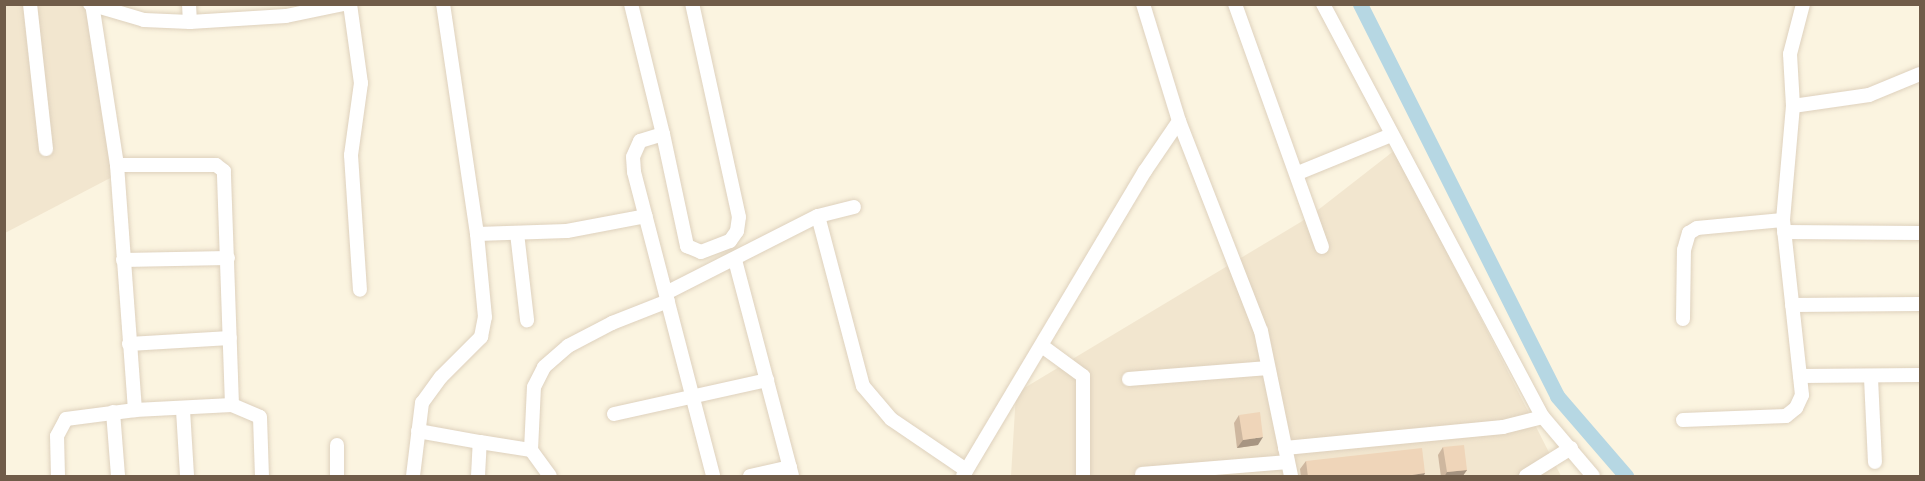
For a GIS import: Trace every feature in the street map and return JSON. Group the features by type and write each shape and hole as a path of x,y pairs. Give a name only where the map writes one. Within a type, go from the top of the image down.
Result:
{"street":[{"path":"30,4 46,149"},
{"path":"189,4 190,22"},
{"path":"135,410 117,165 92,5 144,20 190,22 343,4"},
{"path":"350,4 361,83 351,154 360,290"},
{"path":"413,477 422,403 441,377 482,337 485,317 477,234 443,4"},
{"path":"631,4 663,134 687,246 701,252 730,241 737,231 739,217 692,4"},
{"path":"1143,4 1179,121 1261,331 1291,477"},
{"path":"1235,4 1298,173 1322,247"},
{"path":"1323,4 1543,417 1593,477"},
{"path":"1683,420 1786,416 1796,408 1802,395 1784,226 1794,106 1790,54 1803,4"},
{"path":"1794,106 1869,95 1920,74"},
{"path":"818,216 863,386 891,418 965,473 1145,171 1179,121"},
{"path":"663,134 640,141 633,157 713,477"},
{"path":"1298,173 1391,135"},
{"path":"117,165 216,165 224,171 232,405"},
{"path":"531,450 534,387 544,367 585,337 667,297 818,216 854,207"},
{"path":"477,234 567,231 646,216"},
{"path":"1683,319 1684,250 1689,233 1697,228 1784,226 1920,233"},
{"path":"518,234 527,320"},
{"path":"123,260 228,258"},
{"path":"735,260 791,472 750,477"},
{"path":"1792,305 1920,304"},
{"path":"129,344 230,338"},
{"path":"1042,346 1074,366 1083,376 1083,477"},
{"path":"1129,379 1268,368"},
{"path":"1800,376 1871,378 1920,375"},
{"path":"1871,378 1875,462"},
{"path":"614,414 767,380"},
{"path":"58,477 57,436 66,419 135,410 183,410 232,405 260,417 262,477"},
{"path":"183,410 187,477"},
{"path":"114,412 118,477"},
{"path":"1285,448 1503,427 1543,417"},
{"path":"418,431 531,450 543,462 550,477"},
{"path":"478,477 480,442"},
{"path":"337,445 337,477"},
{"path":"1526,477 1571,448"},
{"path":"1142,474 1288,462"}],"shaded area":[{"path":"5,5 93,5 116,175 5,233"},
{"path":"1395,150 1561,476 1011,476 1016,393 1309,217"}],"building":[{"path":"1260,412 1263,437 1243,440 1239,415"},
{"path":"1464,445 1467,470 1447,472 1443,447"},
{"path":"1422,448 1425,473 1399,477 1308,477 1306,461"}],"waterway":[{"path":"1360,4 1557,396 1626,476"}]}
